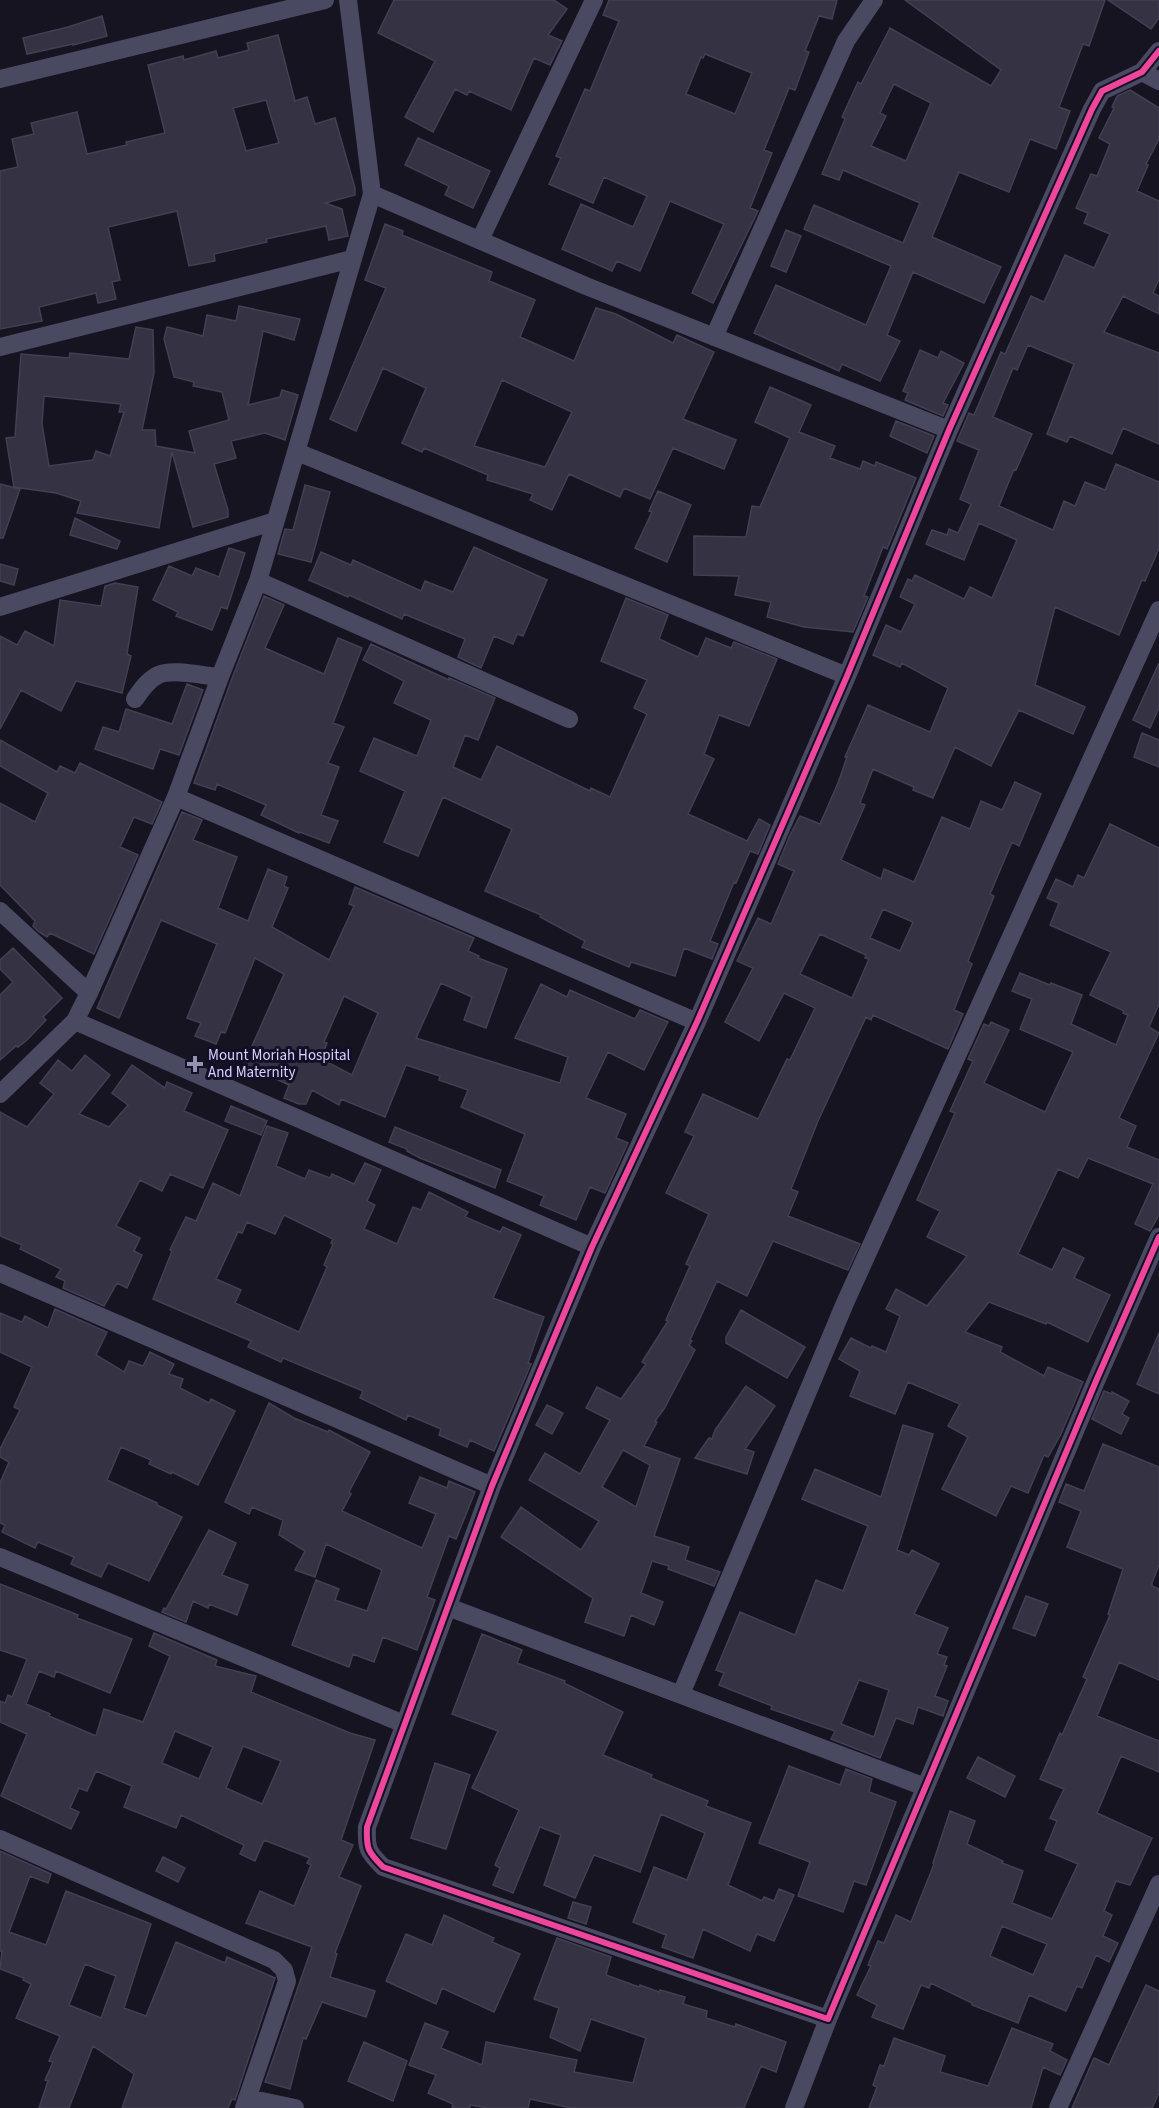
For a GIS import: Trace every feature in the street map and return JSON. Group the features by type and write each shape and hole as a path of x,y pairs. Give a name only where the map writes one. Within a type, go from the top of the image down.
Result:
{"street":[{"path":"0,79 326,0"},
{"path":"0,1094 75,1021 176,797 258,581 372,194 348,0"},
{"path":"480,240 594,0"},
{"path":"714,337 846,41 874,0"},
{"path":"828,2019 383,1867 369,1853 366,1844 367,1827 492,1486 592,1247 697,1022 847,676 949,430 1092,109 1102,91 1142,72 1159,51"},
{"path":"1142,72 1159,81"},
{"path":"372,194 586,286 949,430"},
{"path":"0,347 352,259"},
{"path":"297,453 847,676"},
{"path":"0,607 275,521"},
{"path":"258,581 569,719"},
{"path":"681,1694 845,1303 1159,610"},
{"path":"135,699 159,674 173,672 220,677"},
{"path":"176,797 697,1022"},
{"path":"0,911 89,993"},
{"path":"75,1021 592,1247"},
{"path":"794,2108 828,2019 924,1787 1159,1237"},
{"path":"0,1273 492,1486"},
{"path":"0,1557 404,1724"},
{"path":"448,1607 924,1787"},
{"path":"0,1839 274,1960 284,1970 287,1981 246,2103 295,2108"},
{"path":"1058,2108 1159,1884"}],"building":[{"path":"394,0 554,0 567,9 548,35 562,41 550,65 534,58 511,110 469,91 467,95 455,89 433,132 405,117 435,61 378,33"},
{"path":"609,0 837,0 832,19 819,16 805,51 809,52 795,90 789,88 764,150 772,153 750,208 758,211 713,303 692,293 724,224 670,201 640,271 617,261 612,271 562,249 581,204 633,227 647,196 604,177 593,203 549,184 561,158 556,156 585,89 590,91 619,21 603,15","holes":["705,54 752,73 735,114 686,94 701,57 703,58"]},
{"path":"905,0 1105,0 1089,46 1083,44 1059,107 1070,111 1056,149 1030,139 1009,192 959,172 932,237 1001,267 984,303 913,272 887,335 900,341 880,381 842,364 839,371 754,333 776,285 866,325 891,266 804,229 814,205 903,243 920,203 843,170 839,180 822,174 845,119 842,117 858,82 861,84 890,28 991,86 1001,70","holes":["894,84 931,103 906,161 871,146 886,116 880,113"]},
{"path":"1108,0 1159,0 1159,18 1151,29"},
{"path":"102,16 107,36 27,54 23,38"},
{"path":"278,35 295,101 307,97 315,124 335,118 355,195 325,203 342,209 348,236 329,240 326,226 266,239 267,242 214,254 215,261 189,266 177,211 108,227 120,280 112,282 116,299 98,303 96,293 39,307 42,321 0,329 0,171 18,167 12,139 34,134 31,123 77,112 87,154 165,133 148,65 183,56 184,60 216,51 218,58 249,50 247,43","holes":["266,100 279,143 246,151 233,108"]},
{"path":"1130,90 1159,108 1159,139 1146,164 1148,165 1137,191 1159,201 1159,279 1153,293 1159,296 1159,314 1123,296 1104,332 1159,353 1159,444 1123,428 1112,454 1070,436 1067,442 1047,434 1074,364 1028,345 1017,370 1013,368 993,417 1032,434 999,506 1053,530 1064,501 1075,506 1085,482 1105,490 1116,464 1159,482 1159,548 1145,581 1142,580 1119,635 1055,607 1035,685 1085,707 1073,734 1019,710 991,766 955,747 933,798 873,769 860,803 865,805 841,860 881,879 884,869 914,882 942,817 970,829 981,801 1002,810 1015,782 1041,794 1019,846 1012,842 990,894 994,896 968,961 972,964 954,1010 963,1014 948,1049 873,1015 871,1020 866,1017 818,1121 791,1189 798,1192 788,1216 860,1244 848,1270 773,1241 747,1296 717,1281 690,1340 692,1341 689,1345 695,1350 664,1409 655,1421 657,1422 644,1446 680,1459 654,1536 689,1547 685,1560 720,1572 714,1586 652,1561 641,1593 663,1602 654,1625 631,1615 624,1636 585,1622 593,1598 501,1537 521,1507 581,1550 599,1521 529,1480 545,1453 580,1474 610,1420 586,1408 597,1387 621,1399 646,1364 642,1362 668,1321 666,1320 690,1266 686,1264 709,1214 666,1193 694,1136 685,1132 703,1094 758,1119 815,1008 784,993 759,1041 725,1022 753,968 737,961 758,918 771,924 794,871 778,864 790,835 800,816 820,824 838,783 847,757 845,757 868,705 930,732 948,688 902,663 900,667 873,655 886,625 901,632 915,604 900,597 908,579 912,581 915,575 964,599 970,587 992,598 1017,540 979,523 964,560 926,544 932,530 947,535 949,529 958,533 971,504 960,499 979,450 957,441 969,413 974,415 1001,352 1005,354 1031,296 1044,302 1065,255 1094,268 1110,234 1084,223 1088,213 1076,208 1091,174 1097,176 1110,144 1099,138 1114,108 1112,107 1117,96","holes":["883,909 913,922 900,951 870,938","820,934 866,955 865,958 869,959 852,998 800,974","623,1450 650,1465 636,1507 602,1487"]},
{"path":"418,138 490,171 473,208 445,195 449,186 405,165"},
{"path":"385,224 403,231 402,235 492,272 489,281 535,300 520,337 574,361 596,308 616,314 673,343 677,335 714,352 683,419 736,440 724,469 673,448 650,499 624,488 620,497 569,474 552,510 530,500 533,494 487,480 488,475 424,448 422,452 402,443 426,388 383,368 356,431 330,419 386,288 365,280","holes":["502,380 572,412 545,467 474,446"]},
{"path":"786,230 801,236 786,272 771,266"},
{"path":"239,306 300,319 294,340 263,331 248,405 280,397 282,390 298,395 285,440 265,433 231,441 236,458 214,464 228,517 193,527 172,452 159,528 77,513 81,501 56,493 14,487 6,438 15,437 21,354 69,358 70,353 129,359 136,327 153,330 154,373 142,430 155,430 156,446 195,453 189,431 229,420 222,392 193,386 194,382 174,377 164,339 167,327 203,336 207,315 236,321","holes":["44,396 121,404 119,412 124,412 110,456 96,451 93,460 49,466 42,424"]},
{"path":"920,350 938,358 941,351 964,363 943,403 948,405 943,416 905,400 908,393 903,391"},
{"path":"770,387 811,405 799,432 835,446 830,458 860,469 863,461 875,466 876,462 916,478 887,549 883,547 864,596 868,597 853,632 804,627 767,617 771,602 735,595 739,576 694,575 694,536 746,537 752,506 760,507 790,438 755,422"},
{"path":"896,421 934,436 927,453 890,436"},
{"path":"0,484 20,489 3,538 0,538"},
{"path":"305,485 330,492 311,562 278,554 285,529 293,530"},
{"path":"658,491 691,505 667,562 635,548 652,512 649,511"},
{"path":"75,518 120,541 117,549 70,535"},
{"path":"474,547 547,580 523,636 517,634 513,644 494,636 481,668 458,657 465,639 404,614 402,619 309,580 321,552 351,565 353,560 421,591 425,581 453,592"},
{"path":"229,548 245,553 227,609 221,607 212,630 176,616 178,612 153,600 169,566 192,576 196,568 219,577"},
{"path":"0,564 18,569 14,585 0,581"},
{"path":"115,583 138,587 127,654 131,656 122,693 76,681 61,711 21,690 0,729 0,636 17,645 25,631 54,646 60,600 101,606 105,586"},
{"path":"264,596 284,605 265,648 324,674 338,638 362,648 333,723 344,727 328,763 339,767 321,815 338,821 329,843 299,833 261,815 266,805 217,784 215,790 194,783"},
{"path":"626,598 668,615 659,639 698,657 706,638 731,648 734,642 777,659 749,726 719,715 704,754 714,759 688,814 747,841 759,819 770,825 758,854 750,851 736,883 734,882 710,941 718,944 712,959 684,948 675,976 631,962 629,967 582,947 585,941 540,917 541,915 485,891 512,829 443,797 418,856 384,842 405,791 360,771 374,738 417,756 431,720 394,703 404,681 363,660 371,644 449,680 449,678 495,698 478,740 465,735 453,767 481,780 497,746 590,791 591,788 610,797 647,714 634,708 647,680 601,661"},
{"path":"1159,663 1159,708 1150,728 1133,720"},
{"path":"187,684 203,690 179,755 160,749 153,769 95,749 103,727 119,732 126,709 172,724"},
{"path":"1142,733 1159,740 1159,767 1134,757"},
{"path":"0,740 57,772 60,766 75,773 80,763 162,802 152,824 134,817 120,847 138,855 94,954 50,933 47,937 39,932 33,926 35,921 0,885 0,803 35,822 48,793 0,766"},
{"path":"182,812 202,820 193,840 237,857 218,908 248,921 268,869 287,877 284,886 288,888 272,927 329,960 354,906 349,904 355,887 474,938 468,951 479,956 478,958 507,969 486,1028 464,1020 472,997 441,983 416,1038 560,1083 568,1057 515,1038 541,984 567,997 570,990 635,1019 640,1010 668,1022 644,1070 608,1052 586,1098 626,1114 616,1138 628,1143 605,1193 590,1187 576,1220 540,1205 544,1196 507,1181 525,1134 461,1107 468,1090 439,1080 440,1076 406,1065 385,1117 341,1099 339,1105 312,1090 306,1104 299,1104 284,1098 289,1085 244,1064 284,974 255,958 225,1033 221,1032 216,1044 195,1036 201,1023 187,1018 217,944 161,920 119,1018 97,1008","holes":["344,996 378,1013 352,1075 321,1059 327,1043 324,1042"]},
{"path":"1110,824 1159,848 1159,1004 1149,1027 1159,1033 1119,1118 1136,1126 1127,1147 1159,1160 1159,1215 1150,1231 1135,1224 1153,1184 1088,1158 1078,1178 1058,1169 1018,1254 1052,1270 1063,1248 1084,1258 1074,1278 1110,1295 1088,1342 1047,1322 1046,1324 989,1302 965,1332 1002,1347 1000,1352 1044,1376 1048,1367 1083,1382 1061,1434 1048,1457 1044,1455 1028,1493 1011,1486 996,1516 942,1489 968,1437 948,1426 960,1404 908,1382 895,1414 850,1396 860,1371 839,1359 851,1338 871,1348 872,1346 886,1352 900,1316 886,1309 896,1289 927,1306 967,1256 927,1237 940,1211 917,1200 955,1113 950,1111 973,1061 968,1059 984,1024 989,1026 991,1022 1009,1030 984,1083 1045,1112 1073,1052 1020,1029 1032,999 1012,991 1020,973 1082,995 1071,1024 1116,1045 1128,1015 1090,995 1111,952 1050,925 1059,903 1047,898 1056,879 1073,887 1078,875 1084,878"},
{"path":"13,948 62,998 43,1017 46,1020 27,1040 0,1060 0,995 13,982 0,969 0,960"},
{"path":"85,1055 110,1075 79,1114 109,1127 128,1105 112,1093 132,1065 165,1088 167,1082 192,1093 184,1111 228,1130 203,1188 170,1174 162,1191 140,1180 116,1226 140,1238 134,1251 142,1255 127,1288 117,1283 104,1306 63,1288 65,1281 56,1277 61,1269 20,1249 22,1245 0,1236 0,1112 27,1127 54,1094 40,1083 58,1060 72,1071"},
{"path":"231,1106 267,1121 261,1135 225,1121"},
{"path":"267,1126 288,1133 276,1166 305,1179 309,1170 330,1178 332,1174 354,1184 365,1163 381,1170 367,1201 375,1205 364,1229 397,1244 413,1207 421,1210 429,1192 468,1212 465,1217 500,1232 503,1227 521,1235 493,1298 544,1317 528,1363 531,1364 494,1451 470,1440 467,1447 439,1435 441,1429 408,1415 406,1420 360,1398 363,1391 283,1358 281,1362 248,1347 251,1341 153,1299 172,1251 170,1250 186,1217 196,1221 213,1183 240,1196","holes":["284,1215 333,1239 324,1265 327,1267 299,1332 235,1303 241,1290 216,1279 238,1232 242,1233 247,1222 275,1234"]},
{"path":"395,1127 501,1170 495,1188 420,1158 407,1149 389,1142"},
{"path":"55,1309 107,1332 96,1355 124,1372 129,1361 143,1366 150,1352 174,1364 169,1374 183,1379 180,1388 209,1403 211,1399 235,1411 198,1485 149,1464 151,1460 121,1447 107,1480 182,1517 149,1581 108,1563 101,1577 71,1564 74,1557 38,1542 35,1548 2,1532 5,1525 0,1523 0,1483 9,1462 0,1457 0,1449 20,1410 14,1407 32,1367 0,1352 0,1313 22,1322 25,1316 48,1328"},
{"path":"741,1310 805,1347 787,1378 726,1343 726,1337"},
{"path":"1159,1333 1159,1394 1137,1384"},
{"path":"746,1386 775,1406 745,1449 754,1452 747,1474 695,1458 709,1438 712,1439 715,1430"},
{"path":"1104,1391 1112,1394 1112,1392 1129,1401 1122,1414 1129,1418 1121,1434 1092,1419"},
{"path":"269,1403 294,1418 328,1432 329,1430 370,1452 349,1492 351,1494 342,1511 422,1548 436,1514 409,1503 420,1477 447,1488 449,1481 475,1492 456,1539 449,1536 427,1597 435,1600 417,1650 383,1637 374,1662 353,1654 349,1667 292,1645 316,1580 339,1589 335,1600 367,1611 382,1570 326,1544 315,1577 295,1570 305,1551 279,1535 283,1520 252,1507 249,1514 225,1502"},
{"path":"547,1405 563,1413 552,1434 536,1425"},
{"path":"903,1425 933,1434 897,1550 909,1555 912,1550 939,1564 914,1614 948,1628 937,1654 947,1657 944,1665 947,1666 935,1696 948,1701 943,1716 918,1707 913,1724 896,1718 880,1758 831,1739 835,1731 771,1709 772,1706 719,1685 724,1673 716,1670 740,1612 795,1635 816,1580 843,1591 868,1526 802,1499 815,1469 881,1497","holes":["859,1680 889,1690 874,1737 841,1724"]},
{"path":"1103,1444 1159,1467 1159,1565 1152,1586 1159,1589 1159,1680 1119,1662 1097,1716 1159,1741 1159,1772 1121,1756 1097,1813 1152,1838 1130,1885 1116,1881 1104,1911 1112,1915 1103,1936 1118,1943 1109,1962 1096,1955 1082,1988 1077,1986 1066,2011 1029,1995 1018,2023 972,2005 931,1983 929,1988 921,1985 903,2029 872,2017 877,2005 857,1995 871,1966 868,1965 878,1941 884,1943 896,1915 911,1922 934,1864 950,1811 975,1821 967,1844 1003,1861 1002,1863 1023,1871 1012,1903 1052,1919 1078,1864 1045,1850 1057,1821 1050,1818 1064,1789 1040,1779 1087,1679 1083,1677 1110,1615 1108,1614 1123,1569 1067,1547 1081,1511 1059,1502 1066,1484 1084,1491","holes":["1002,1926 1047,1944 1033,1975 990,1956"]},
{"path":"209,1530 236,1543 222,1575 248,1585 237,1615 209,1604 208,1608 193,1601 186,1622 162,1612 164,1608 166,1609"},
{"path":"0,1584 132,1639 110,1693 56,1671 54,1677 39,1671 26,1704 96,1736 104,1709 143,1722 170,1656 149,1646 154,1633 217,1660 215,1666 256,1676 251,1692 350,1733 375,1740 341,1840 353,1845 339,1877 361,1886 335,1953 337,1954 330,1977 375,1991 366,2017 322,2002 306,2039 303,2038 290,2089 265,2082 312,1947 246,1923 260,1891 294,1906 311,1865 307,1863 310,1858 264,1840 255,1861 240,1854 244,1845 181,1815 176,1828 124,1807 132,1786 96,1771 87,1791 79,1788 70,1808 79,1812 71,1829 1,1796 27,1734 0,1722 0,1701 5,1703 8,1695 12,1697 27,1659 0,1650","holes":["175,1731 213,1747 199,1779 162,1763","243,1746 281,1761 262,1804 226,1788"]},
{"path":"1026,1596 1048,1604 1035,1636 1013,1628"},
{"path":"482,1634 522,1650 517,1663 565,1681 564,1683 623,1712 603,1755 652,1775 651,1778 708,1801 706,1806 751,1823 728,1885 762,1901 764,1897 774,1901 779,1889 794,1895 774,1941 757,1934 750,1951 703,1929 693,1958 662,1947 666,1935 633,1922 654,1867 687,1880 705,1833 661,1814 640,1872 594,1855 575,1898 544,1885 561,1835 540,1827 513,1893 493,1885 500,1868 495,1865 519,1810 472,1788 498,1731 452,1714"},
{"path":"978,1757 1015,1776 1005,1797 967,1778"},
{"path":"435,1763 470,1775 446,1849 411,1838"},
{"path":"789,1766 840,1785 846,1769 872,1779 869,1792 896,1802 866,1885 854,1881 843,1912 798,1896 810,1862 759,1843"},
{"path":"0,1851 51,1874 48,1883 30,1876 9,1932 46,1945 66,1891 151,1924 124,2008 146,2016 176,1942 225,1963 227,1957 275,1978 235,2100 232,2099 228,2108 122,2108 134,2074 93,2046 69,2108 39,2108 48,2081 45,2080 53,2062 49,2061 60,2036 16,2018 31,1984 23,1980 24,1978 0,1969 2,1951 0,1951","holes":["85,1964 116,1976 101,2018 69,2005"]},
{"path":"163,1857 185,1868 178,1882 156,1871"},
{"path":"573,1902 591,1907 586,1924 568,1918"},
{"path":"444,1915 494,1938 492,1942 520,1954 494,2012 442,1988 436,2004 386,1981 406,1934 432,1945"},
{"path":"557,1938 611,1957 606,1975 639,1987 640,1985 659,1992 660,1990 685,1997 683,2004 707,2011 706,2018 735,2027 736,2024 786,2042 776,2072 761,2066 744,2108 571,2108 530,2099 528,2108 488,2108 470,2105 470,2108 452,2108 453,2104 428,2093 436,2075 409,2065 425,2023 448,2032 441,2048 482,2065 486,2042 577,2060 574,2072 633,2083 646,2038 591,2019 580,2051 550,2037 559,2008 534,1999"},
{"path":"1146,1985 1159,1991 1159,2093 1152,2108 1072,2108 1094,2058 1109,2065"},
{"path":"1012,2028 1053,2044 1050,2051 1067,2060 1060,2075 1043,2067 1031,2108 869,2108 877,2087 873,2085 880,2065 884,2066 894,2038 945,2056 940,2072 988,2086"},
{"path":"364,2042 407,2061 393,2101 348,2081"}],"cycle path":[{"path":"1159,51 1142,72 1102,91 1092,109 949,430 847,676 697,1022 592,1247 492,1486 367,1827 369,1850 374,1858 383,1867 828,2019 1096,1381 1159,1237"}],"place":[{"name":"Mount Moriah Hospital And Maternity","path":"195,1064"}]}
